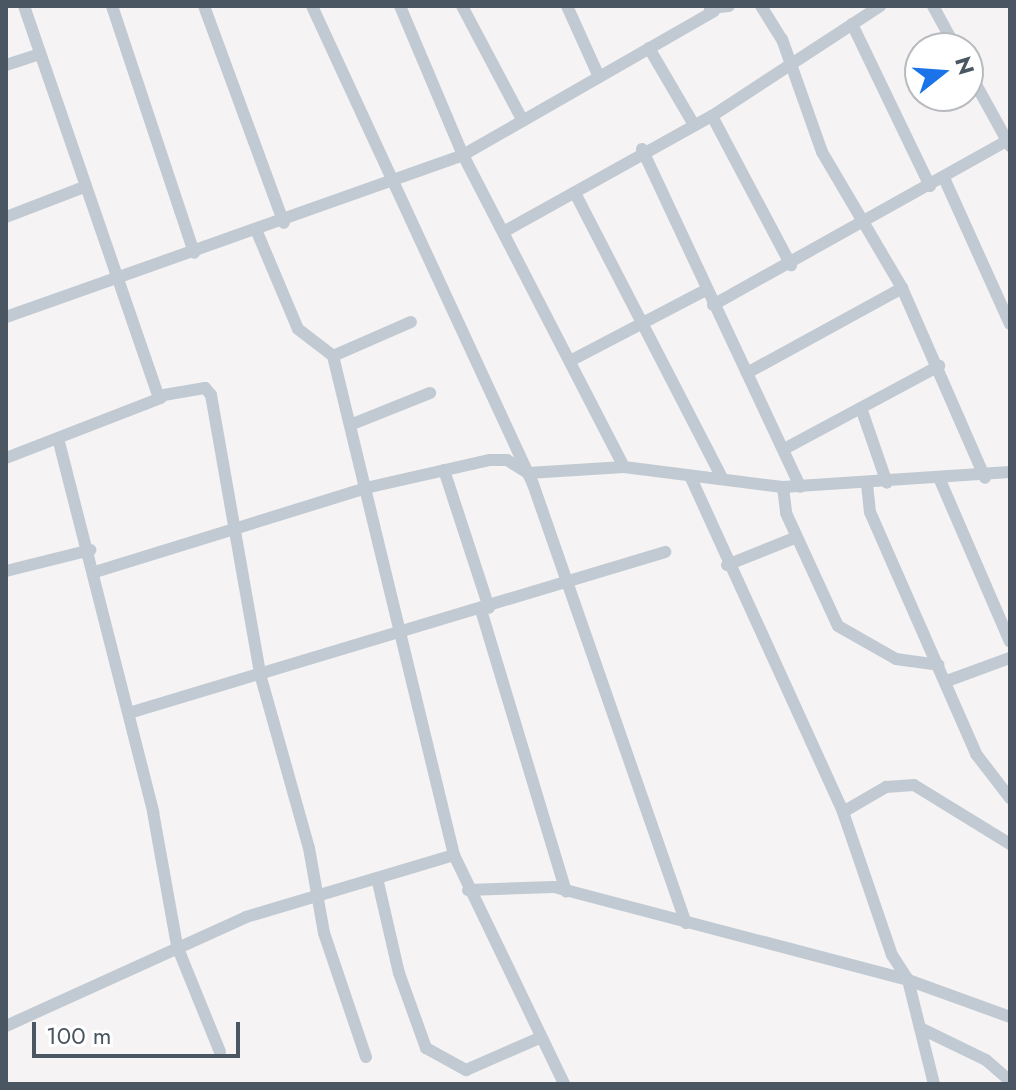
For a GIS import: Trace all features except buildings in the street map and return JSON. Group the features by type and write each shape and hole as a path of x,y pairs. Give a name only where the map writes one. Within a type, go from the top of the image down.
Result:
{"street":[{"path":"24,6 113,281 161,398"},
{"path":"112,6 194,253"},
{"path":"204,6 284,223"},
{"path":"312,6 389,184 528,473 686,923"},
{"path":"400,6 463,155 505,231 624,467"},
{"path":"462,6 523,121"},
{"path":"567,6 599,77"},
{"path":"6,317 284,223 463,155 649,48 710,8 729,6"},
{"path":"761,6 782,39 787,68 861,224 902,288 939,366 985,478"},
{"path":"505,231 575,193 642,149 712,116 880,6"},
{"path":"933,6 947,32"},
{"path":"852,24 930,186"},
{"path":"649,48 694,125"},
{"path":"6,65 40,54"},
{"path":"713,305 791,265 1009,142 984,98"},
{"path":"712,116 791,265"},
{"path":"642,149 713,305 786,448 800,487"},
{"path":"944,178 1010,324"},
{"path":"6,217 84,187"},
{"path":"575,193 722,478"},
{"path":"257,232 298,329 333,356 355,423 454,855 537,1039 564,1084"},
{"path":"747,373 902,288"},
{"path":"570,361 706,290"},
{"path":"333,356 411,322"},
{"path":"786,448 939,366"},
{"path":"6,458 59,442 161,398 208,390 230,532 260,674 315,895 366,1057"},
{"path":"355,423 430,393"},
{"path":"861,408 887,483"},
{"path":"59,442 90,550 129,713 177,946 220,1052"},
{"path":"95,572 370,487 507,460 528,473 624,467 691,478 722,478 783,487 985,478 1010,472"},
{"path":"444,470 566,891"},
{"path":"691,478 727,565 843,812 892,955 908,980 934,1084"},
{"path":"940,480 1010,642"},
{"path":"867,484 873,520 947,681 976,754 1010,798"},
{"path":"783,487 797,537 838,626 896,659 939,665"},
{"path":"727,565 797,537"},
{"path":"6,571 90,550"},
{"path":"129,713 568,585 665,552"},
{"path":"947,681 1010,658"},
{"path":"843,812 886,787 914,785 1010,844"},
{"path":"6,1026 177,946 315,895 454,855"},
{"path":"377,878 399,973 426,1048 466,1070 537,1039"},
{"path":"468,890 566,891 908,980 1010,1017"},
{"path":"920,1028 986,1060 1010,1081"}]}
